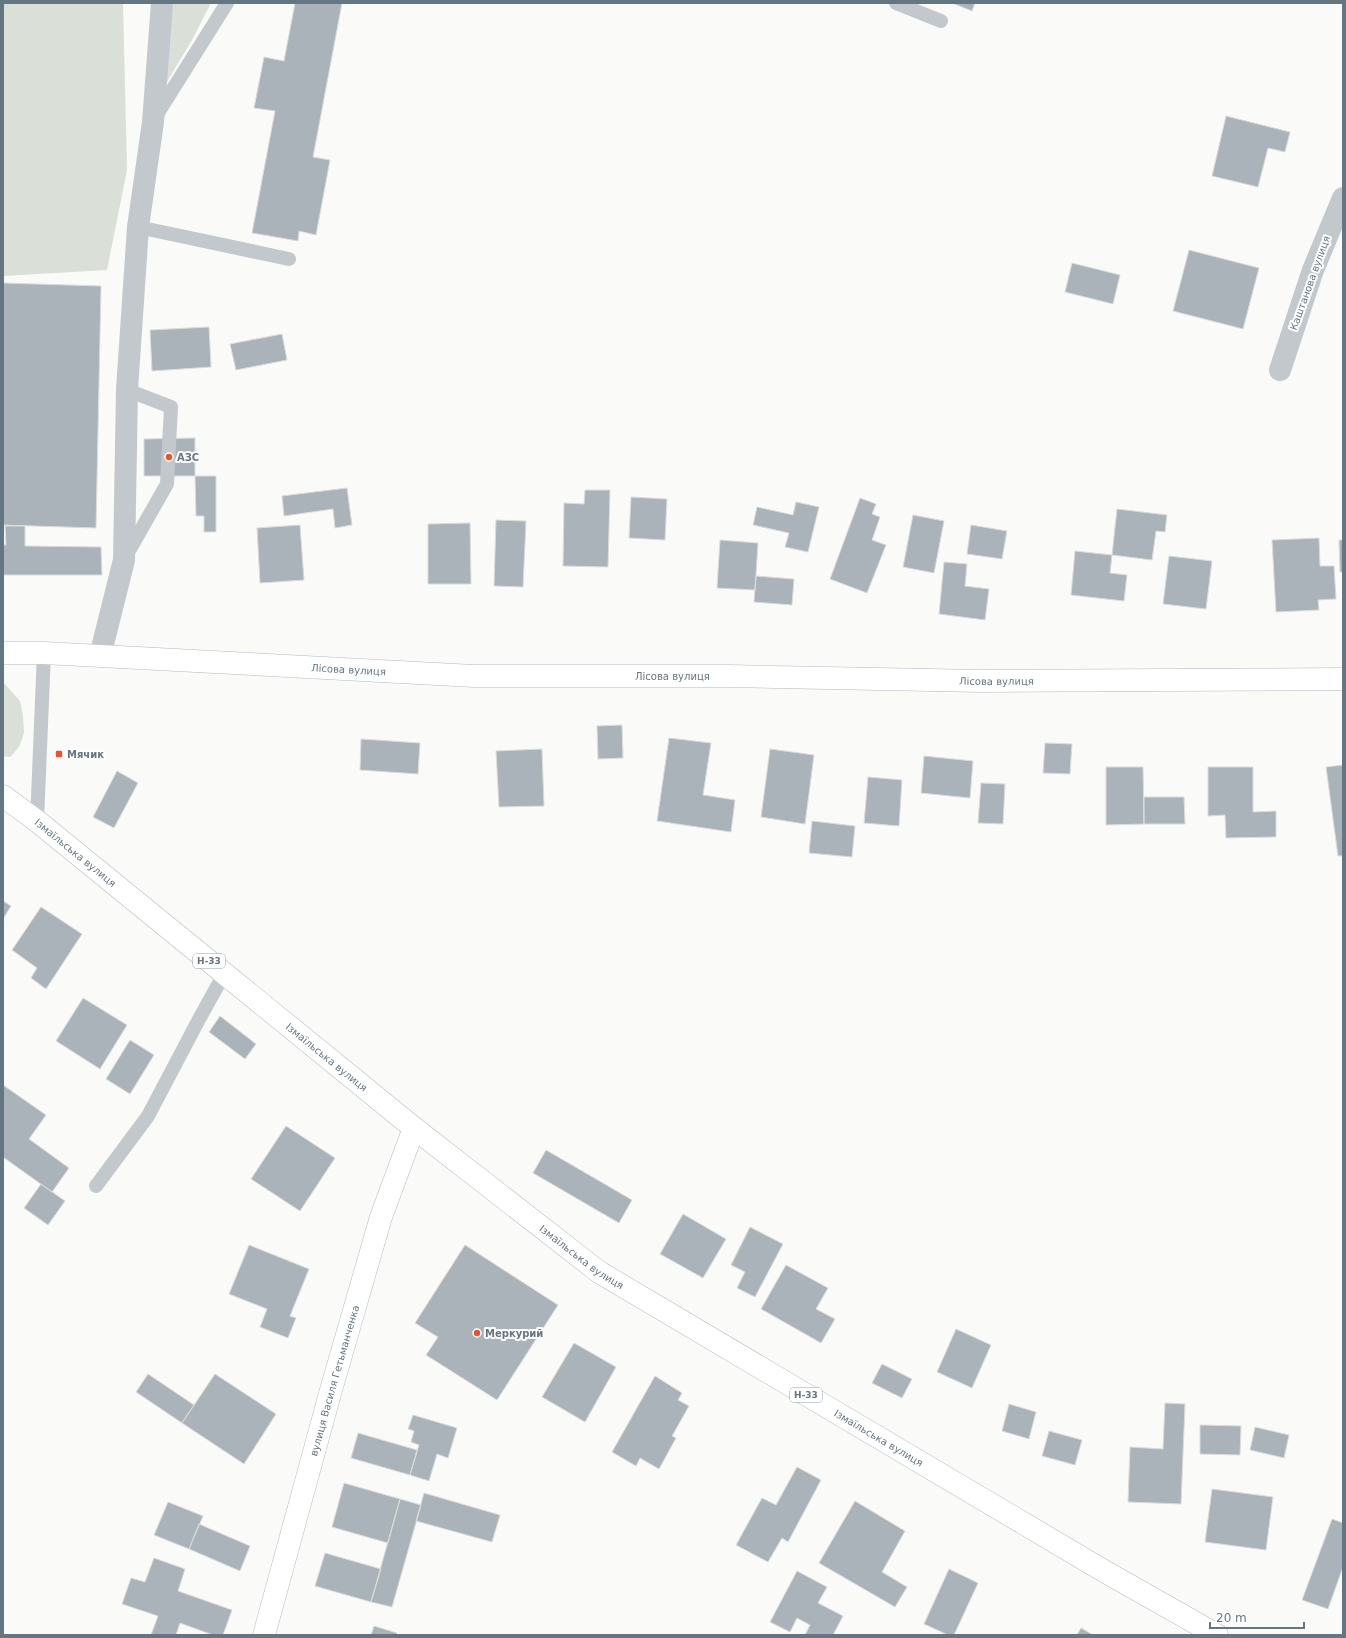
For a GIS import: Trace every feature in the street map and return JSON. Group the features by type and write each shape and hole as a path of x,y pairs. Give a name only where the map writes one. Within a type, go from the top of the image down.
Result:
{"main road":[{"name":"Лісова вулиця","path":"3,653 44,653 474,676 729,676 981,681 1343,679"},
{"name":"Ізмаїльська вулиця","path":"3,796 414,1128 599,1272 1090,1563 1217,1635"},
{"name":"вулиця Василя Гетьманченка","path":"264,1635 333,1382 381,1217 414,1128"}],"street":[{"path":"100,656 124,560 127,390 138,227 153,122 162,3"},
{"name":"Каштанова вулиця","path":"1280,370 1313,270 1343,198"}],"lane":[{"path":"153,122 227,3"},
{"path":"896,3 941,21"},
{"path":"138,227 289,259"},
{"path":"124,560 167,484 171,408 127,390"},
{"path":"37,822 44,653"},
{"path":"96,1186 148,1116 196,1022 224,974"}],"shaded area":[{"path":"3,3 123,3 127,170 107,270 3,276"},
{"path":"171,3 211,3 192,40 165,85"},
{"path":"3,682 20,701 23,716 24,733 19,747 10,757 3,756"}],"building":[{"path":"295,3 342,3 313,157 330,160 316,235 299,231 298,241 252,233 275,111 254,108 264,57 284,61"},
{"path":"952,3 975,3 972,11"},
{"path":"1226,116 1290,132 1285,152 1268,148 1258,187 1212,176"},
{"path":"1189,250 1259,268 1243,329 1173,311"},
{"path":"1072,263 1120,275 1113,304 1065,292"},
{"path":"3,283 101,286 96,528 3,525"},
{"path":"209,327 211,367 152,371 150,330"},
{"path":"282,334 287,360 236,370 230,344"},
{"path":"195,438 195,476 144,476 144,439"},
{"path":"195,476 216,476 216,532 204,532 204,516 196,516"},
{"path":"347,488 352,525 335,528 333,509 284,516 282,496"},
{"path":"585,490 610,490 608,567 563,566 564,503 584,504"},
{"path":"631,497 667,499 665,540 629,538"},
{"path":"860,498 876,504 872,514 880,517 872,540 886,545 867,593 830,579"},
{"path":"796,502 819,507 808,552 785,547 789,533 753,525 757,507 793,515"},
{"path":"1117,509 1167,515 1165,532 1156,531 1152,560 1112,555"},
{"path":"913,515 944,521 934,573 903,567"},
{"path":"496,520 526,521 523,587 494,586"},
{"path":"470,523 471,584 428,584 428,524"},
{"path":"300,525 304,580 260,583 257,528"},
{"path":"971,525 1007,531 1002,559 967,554"},
{"path":"5,526 25,526 25,546 101,547 102,575 3,575 3,545 6,545"},
{"path":"1319,538 1320,566 1334,566 1336,599 1318,600 1319,610 1276,612 1272,540"},
{"path":"720,540 758,543 755,590 717,588"},
{"path":"1339,540 1343,540 1343,572 1340,572"},
{"path":"1075,551 1112,555 1110,573 1127,575 1124,601 1071,595"},
{"path":"1169,556 1212,561 1206,609 1163,604"},
{"path":"944,562 967,564 965,586 989,589 985,620 939,614"},
{"path":"756,576 794,579 792,605 754,602"},
{"path":"622,725 623,758 598,759 597,726"},
{"path":"669,738 711,743 703,795 735,800 731,832 657,821"},
{"path":"361,739 420,743 418,774 360,770"},
{"path":"1045,743 1072,744 1070,774 1043,773"},
{"path":"542,749 544,806 499,807 496,751"},
{"path":"770,749 814,755 805,824 761,817"},
{"path":"924,756 973,761 970,798 921,793"},
{"path":"1343,765 1343,856 1338,856 1326,767"},
{"path":"1106,767 1143,767 1144,824 1106,825"},
{"path":"1208,767 1253,767 1253,812 1276,811 1276,837 1226,838 1225,815 1208,816"},
{"path":"117,771 138,783 114,828 93,817"},
{"path":"868,777 902,780 899,826 864,823"},
{"path":"981,783 1005,784 1003,824 978,823"},
{"path":"1144,797 1184,797 1185,824 1144,824"},
{"path":"812,821 855,826 852,857 809,853"},
{"path":"3,901 11,906 3,919"},
{"path":"41,907 82,934 46,989 31,978 37,968 12,950"},
{"path":"83,998 127,1025 100,1069 56,1041"},
{"path":"220,1016 256,1044 245,1059 209,1032"},
{"path":"130,1040 154,1055 130,1094 106,1079"},
{"path":"3,1085 46,1115 29,1139 69,1168 52,1192 3,1157"},
{"path":"286,1126 335,1158 300,1211 251,1179"},
{"path":"546,1150 632,1200 619,1223 533,1173"},
{"path":"41,1184 65,1201 48,1225 24,1208"},
{"path":"683,1214 726,1239 703,1278 660,1254"},
{"path":"750,1227 783,1244 755,1297 737,1288 745,1272 731,1265"},
{"path":"249,1245 309,1269 290,1316 296,1318 288,1338 260,1327 267,1309 229,1294"},
{"path":"465,1245 558,1305 497,1400 426,1355 438,1337 415,1323"},
{"path":"786,1265 828,1288 816,1309 835,1319 821,1343 761,1309"},
{"path":"956,1329 991,1345 972,1388 937,1372"},
{"path":"574,1343 616,1367 585,1422 542,1397"},
{"path":"882,1364 912,1379 902,1398 872,1383"},
{"path":"148,1374 194,1405 182,1423 136,1392"},
{"path":"215,1374 276,1414 244,1464 182,1423"},
{"path":"655,1376 682,1393 678,1400 689,1406 672,1436 676,1438 659,1469 640,1458 636,1466 612,1452"},
{"path":"1165,1403 1185,1404 1181,1504 1128,1502 1130,1447 1163,1449"},
{"path":"1009,1404 1036,1412 1029,1439 1002,1431"},
{"path":"413,1415 457,1428 448,1458 437,1454 429,1481 410,1475 419,1445 411,1442 414,1431 408,1429"},
{"path":"1200,1425 1241,1426 1240,1455 1200,1454"},
{"path":"1255,1427 1289,1435 1284,1458 1250,1450"},
{"path":"1049,1431 1082,1440 1075,1465 1042,1456"},
{"path":"358,1433 417,1450 410,1475 351,1458"},
{"path":"797,1467 821,1480 788,1542 782,1538 768,1562 736,1545 762,1498 776,1505"},
{"path":"344,1483 400,1499 388,1543 332,1527"},
{"path":"1212,1489 1273,1497 1266,1550 1205,1542"},
{"path":"424,1493 500,1515 492,1542 416,1521"},
{"path":"400,1499 421,1505 392,1607 371,1602"},
{"path":"855,1501 905,1531 882,1572 907,1587 895,1607 819,1563"},
{"path":"168,1502 203,1516 189,1549 154,1535"},
{"path":"1332,1519 1343,1523 1343,1567 1328,1609 1302,1600"},
{"path":"199,1524 250,1546 240,1571 189,1549"},
{"path":"325,1553 381,1569 371,1602 315,1586"},
{"path":"154,1558 185,1569 178,1591 232,1610 223,1635 213,1635 180,1623 176,1635 151,1635 158,1616 122,1604 131,1578 145,1582"},
{"path":"949,1569 978,1583 954,1635 948,1635 924,1624"},
{"path":"797,1571 827,1587 818,1603 843,1616 833,1635 805,1635 810,1625 797,1618 790,1632 770,1622"},
{"path":"374,1626 397,1633 396,1635 371,1635"},
{"path":"1081,1628 1093,1635 1077,1635"}],"place":[{"name":"АЗС","path":"169,457"},
{"name":"Мячик","path":"59,754"},
{"name":"Меркурий","path":"477,1333"}]}
